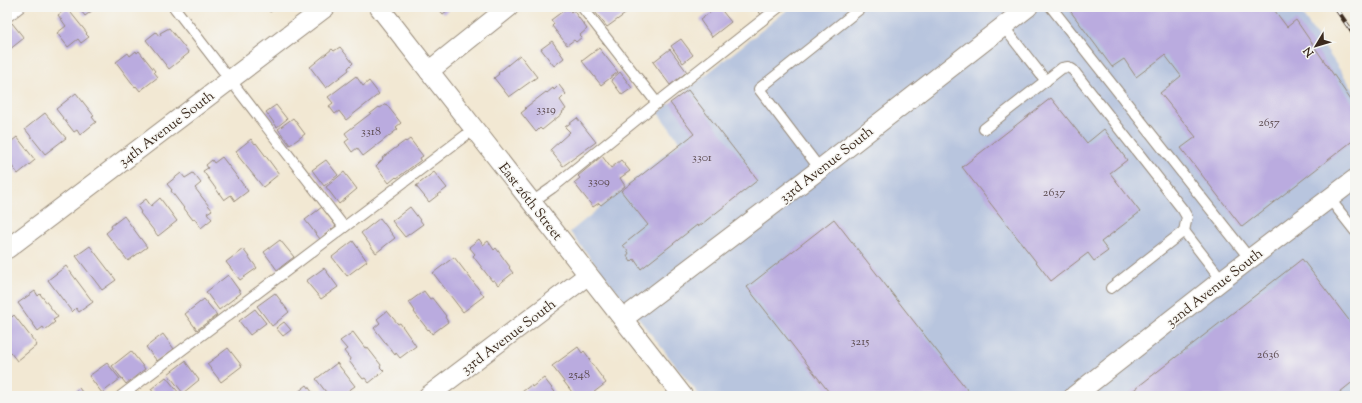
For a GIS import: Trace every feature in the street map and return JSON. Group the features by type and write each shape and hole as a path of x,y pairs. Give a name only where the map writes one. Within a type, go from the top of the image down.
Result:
{"street":[{"name":"34th Avenue South","path":"7,249 326,7"},
{"name":"East 26th Street","path":"379,7 682,396"},
{"path":"429,71 508,7"},
{"name":"33rd Avenue South","path":"623,319 820,169 1028,7"},
{"name":"32nd Avenue South","path":"1074,396 1222,280 1355,179"},
{"name":"33rd Avenue South","path":"428,396 588,275"}],"lane":[{"path":"7,17 20,7"},
{"path":"174,7 344,227"},
{"path":"582,7 657,103"},
{"path":"532,202 552,188 779,7"},
{"path":"820,169 758,89 862,7"},
{"path":"1051,7 1250,259"},
{"path":"1003,26 1046,81"},
{"path":"984,129 1062,68 1068,67 1073,70 1187,217 1184,231 1111,288"},
{"path":"121,396 474,129"},
{"path":"1329,198 1355,231"},
{"path":"1184,231 1222,280"}],"shaded area":[{"path":"791,7 1297,7 1355,92 1355,396 700,396 570,232 680,142 658,113"}],"building":[{"path":"78,7 97,7 85,16"},
{"path":"266,7 277,7 270,12"},
{"path":"437,7 452,7 443,14"},
{"path":"591,7 624,7 628,12 607,27"},
{"path":"719,7 731,22 712,37 700,20"},
{"path":"755,7 775,7 763,17"},
{"path":"1272,7 1287,27 1296,20 1355,106 1355,139 1242,227 1181,148 1196,137 1160,93 1181,76 1165,55 1136,77 1124,59 1112,67 1068,8"},
{"path":"67,8 89,37 81,43 78,39 68,47 57,33 66,26 58,15"},
{"path":"567,8 571,12 573,10 587,29 580,35 582,37 576,42 574,40 567,45 552,26 554,24 551,20"},
{"path":"12,23 24,38 9,50 7,47 7,27"},
{"path":"169,28 189,53 169,69 146,40 156,32 159,36 161,35 160,33"},
{"path":"681,39 693,55 683,63 671,46"},
{"path":"552,41 564,58 554,66 541,49"},
{"path":"340,47 353,63 348,68 349,70 326,88 310,67 332,49 334,51"},
{"path":"599,48 618,72 601,85 582,61"},
{"path":"670,49 687,72 670,85 653,62"},
{"path":"136,51 137,53 139,51 158,77 140,91 136,86 135,87 116,62 128,53 130,56"},
{"path":"520,55 537,77 509,97 494,78"},
{"path":"620,72 632,88 622,95 611,80"},
{"path":"356,76 363,86 369,81 379,94 346,120 339,111 335,114 329,106 333,103 328,97"},
{"path":"559,85 566,94 560,100 566,109 542,130 540,128 536,132 521,113 526,109 525,108 546,92 547,93 553,88 554,90"},
{"path":"688,90 758,180 641,269 634,259 631,262 627,256 629,253 623,245 648,225 621,191 694,134 670,103"},
{"path":"76,93 94,116 92,117 96,122 80,135 77,130 74,132 56,109"},
{"path":"1051,98 1087,143 1104,129 1127,160 1110,173 1140,212 1101,242 1108,251 1094,261 1088,253 1051,281 962,167"},
{"path":"386,104 401,123 396,127 398,129 363,156 357,148 352,152 345,142 349,139 345,133 379,107 380,108"},
{"path":"276,105 287,119 277,127 266,112"},
{"path":"45,113 66,138 45,154 25,129"},
{"path":"293,118 305,134 290,145 278,129"},
{"path":"577,118 596,142 563,166 550,150 570,132 565,127"},
{"path":"17,137 35,160 18,174 7,160 7,145"},
{"path":"251,139 255,144 256,143 279,174 263,187 238,156 236,151"},
{"path":"410,139 423,156 420,158 421,160 389,183 376,166 383,159 382,158"},
{"path":"602,156 611,168 621,160 630,171 620,178 625,186 601,205 599,203 593,207 574,183 580,178 578,176"},
{"path":"222,157 248,191 235,201 231,195 224,200 203,171 208,168 206,165 212,160 214,163"},
{"path":"326,160 338,175 324,186 312,170"},
{"path":"344,172 357,189 339,204 326,187"},
{"path":"434,172 447,188 429,202 416,186"},
{"path":"181,173 185,178 193,173 201,183 195,188 212,210 207,213 212,219 201,228 194,218 193,220 167,184"},
{"path":"7,177 12,183 7,187"},
{"path":"160,198 177,221 158,236 140,213 141,212 137,206 146,199 151,206"},
{"path":"322,207 336,226 320,239 305,220"},
{"path":"410,207 423,224 405,237 392,221"},
{"path":"124,216 147,247 128,261 106,233 112,228 111,226"},
{"path":"380,218 395,238 376,253 361,233"},
{"path":"834,219 972,396 832,396 747,287"},
{"path":"479,239 483,245 488,241 494,250 496,248 513,273 498,285 494,280 492,281 473,256 475,254 469,247"},
{"path":"280,240 294,257 277,270 264,252"},
{"path":"353,241 367,261 347,276 332,257"},
{"path":"90,246 116,280 102,290 76,256"},
{"path":"243,249 257,268 240,280 226,262"},
{"path":"454,257 484,296 463,312 433,273"},
{"path":"1302,259 1355,328 1355,380 1335,396 1126,396"},
{"path":"66,266 93,302 79,312 76,308 72,312 48,280"},
{"path":"324,268 338,287 321,299 306,281"},
{"path":"228,275 241,293 219,310 206,292"},
{"path":"35,291 38,296 40,294 58,317 53,320 55,322 45,330 43,327 38,331 18,303"},
{"path":"424,291 430,299 432,298 446,316 445,317 448,322 432,334 414,312 415,311 409,302"},
{"path":"275,293 289,312 272,326 257,306"},
{"path":"204,299 217,315 197,330 185,314"},
{"path":"255,309 266,323 250,335 239,321"},
{"path":"8,311 12,317 14,315 37,345 17,361 7,348"},
{"path":"387,311 398,324 400,323 416,346 400,358 396,353 395,355 374,328 380,323 377,319"},
{"path":"284,322 291,330 283,336 276,328"},
{"path":"353,332 365,348 367,347 384,371 369,383 365,378 363,379 349,361 351,360 344,351 347,349 340,341"},
{"path":"163,334 174,349 157,361 146,347"},
{"path":"578,347 582,353 584,351 606,383 589,396 575,396 552,366"},
{"path":"228,348 242,366 221,382 207,364"},
{"path":"131,351 145,369 126,384 112,366"},
{"path":"185,361 199,380 183,393 168,374"},
{"path":"107,363 120,379 102,393 89,376"},
{"path":"337,363 355,386 348,391 352,396 329,396 316,379"},
{"path":"166,377 179,393 175,396 156,396 151,389"},
{"path":"544,378 558,396 518,395 531,385 532,387"},
{"path":"307,385 315,396 293,396"},
{"path":"79,388 85,396 69,396"}],"railway":[{"path":"1335,7 1355,36"}]}
